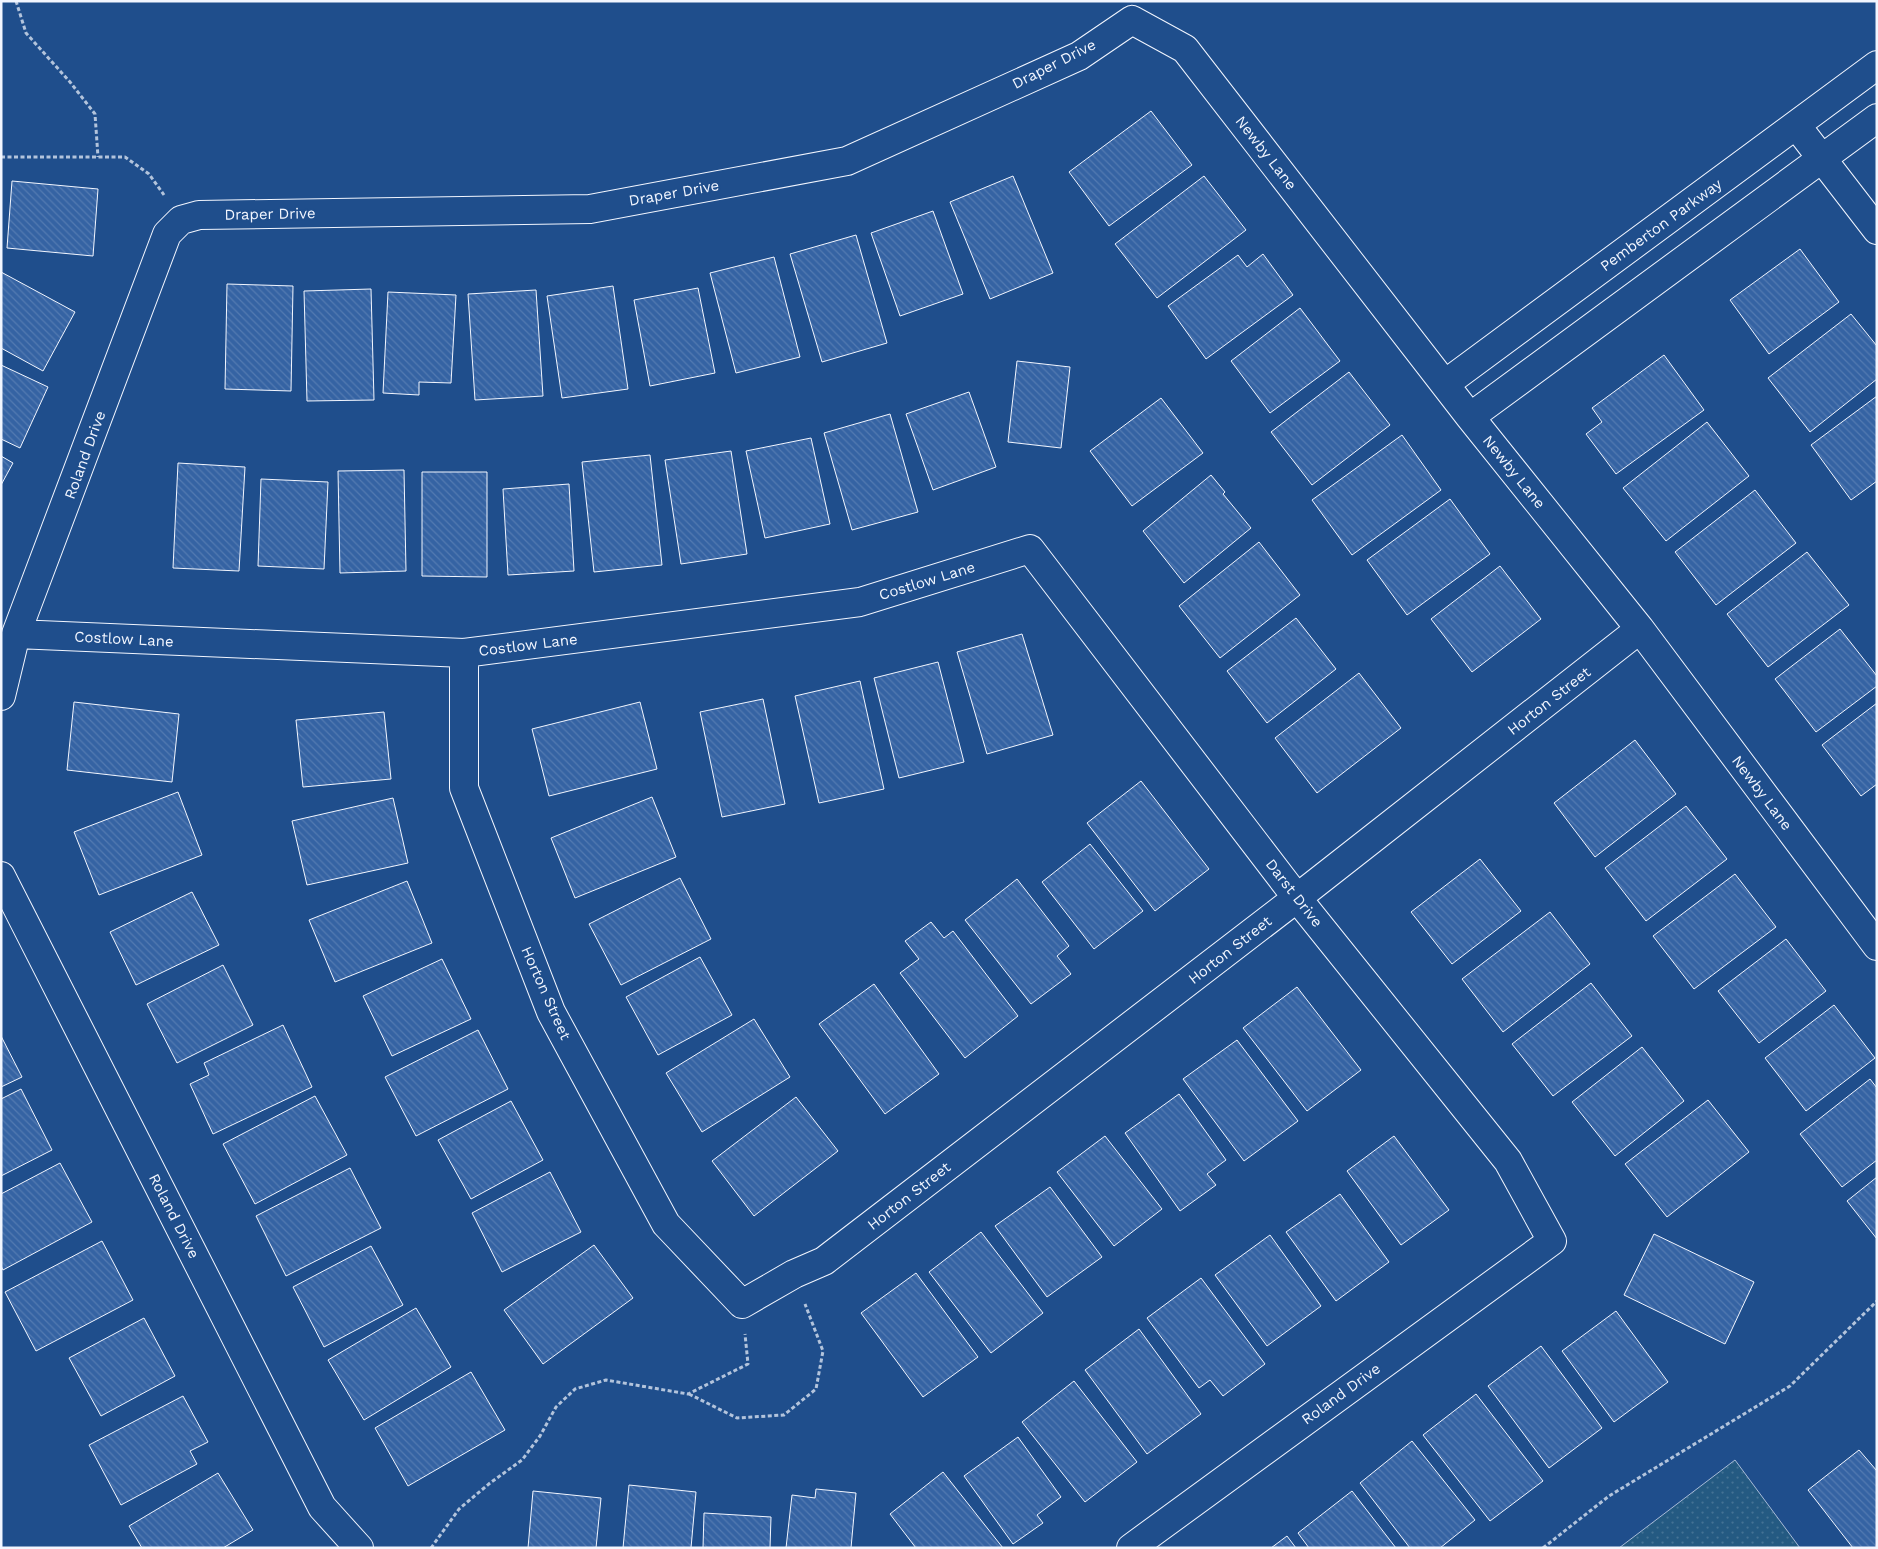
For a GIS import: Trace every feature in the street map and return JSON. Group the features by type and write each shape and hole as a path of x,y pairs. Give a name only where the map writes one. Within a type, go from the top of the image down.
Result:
{"street":[{"name":"Draper Drive","path":"182,220 199,215 590,209 847,161 1079,56 1132,20"},
{"name":"Newby Lane","path":"1132,20 1185,49 1470,417 1640,629 1877,946"},
{"name":"Pemberton Parkway","path":"1445,384 1877,65"},
{"path":"1470,417 1877,118"},
{"path":"1796,125 1877,230"},
{"name":"Roland Drive","path":"1,696 16,634 167,234 182,220"},
{"name":"Costlow Lane","path":"16,634 464,654 860,602 1030,549"},
{"name":"Darst Drive","path":"1030,549 1297,898 1508,1161 1552,1241"},
{"name":"Horton Street","path":"464,654 464,788 551,1012 666,1224 742,1304 794,1274 824,1261 1297,898 1640,629"},
{"name":"Roland Drive","path":"1,876 322,1507 358,1548"},
{"name":"Roland Drive","path":"1131,1548 1552,1241"}],"path":[{"path":"16,1 26,33 70,82 95,114 98,157"},
{"path":"1,158 125,157 149,174 182,220"},
{"path":"431,1548 459,1509 522,1460 540,1436 556,1407 575,1389 606,1380 688,1394 737,1418 784,1415 816,1389 823,1351 794,1274"},
{"path":"1543,1548 1609,1496 1790,1386 1877,1301"},
{"path":"688,1394 748,1364 742,1304"}],"shaded area":[{"path":"1735,1460 1800,1548 1619,1548"}],"building":[{"path":"1151,111 1192,165 1109,226 1069,172"},
{"path":"1013,176 1053,273 990,299 950,202"},
{"path":"1204,176 1246,230 1157,298 1115,244"},
{"path":"12,181 98,189 93,256 7,248"},
{"path":"933,211 963,294 900,316 871,233"},
{"path":"856,235 887,343 822,362 790,254"},
{"path":"1800,249 1839,302 1769,354 1730,300"},
{"path":"1263,254 1293,295 1206,359 1168,306 1238,255 1247,267"},
{"path":"774,257 800,357 736,373 710,273"},
{"path":"1,272 75,312 43,371 1,348"},
{"path":"227,284 293,286 291,391 225,389"},
{"path":"613,286 628,389 562,398 547,296"},
{"path":"698,288 715,373 650,386 634,300"},
{"path":"371,289 374,400 307,401 304,291"},
{"path":"536,290 543,396 475,400 468,294"},
{"path":"388,292 456,295 451,383 419,382 419,395 383,393"},
{"path":"1300,308 1340,361 1270,413 1231,361"},
{"path":"1851,314 1877,346 1877,379 1810,432 1768,378"},
{"path":"1664,355 1704,410 1616,474 1586,434 1602,422 1592,408"},
{"path":"1017,361 1070,367 1061,448 1008,442"},
{"path":"1,365 48,387 20,448 1,439"},
{"path":"1349,372 1390,425 1312,485 1271,432"},
{"path":"969,392 996,467 933,490 906,414"},
{"path":"1877,396 1877,481 1851,500 1811,445"},
{"path":"1161,398 1203,453 1132,506 1090,451"},
{"path":"890,414 918,512 852,530 824,433"},
{"path":"1707,422 1749,476 1666,541 1623,488"},
{"path":"1402,435 1441,490 1352,555 1312,500"},
{"path":"811,438 830,524 765,538 746,451"},
{"path":"731,451 747,554 681,564 665,460"},
{"path":"650,455 662,565 594,572 582,462"},
{"path":"1,456 13,463 1,485"},
{"path":"178,463 245,467 239,571 173,568"},
{"path":"404,470 406,571 340,573 338,471"},
{"path":"422,472 487,472 487,577 422,576"},
{"path":"1211,475 1225,492 1223,494 1251,528 1184,583 1143,531"},
{"path":"261,479 328,482 324,569 258,566"},
{"path":"569,484 574,571 508,575 503,489"},
{"path":"1755,490 1796,543 1716,605 1675,552"},
{"path":"1450,499 1490,554 1407,615 1367,560"},
{"path":"1259,542 1300,595 1220,658 1179,606"},
{"path":"1807,552 1849,605 1768,667 1727,614"},
{"path":"1500,566 1541,619 1472,672 1431,619"},
{"path":"1296,618 1336,669 1267,723 1227,671"},
{"path":"1840,629 1877,676 1877,686 1816,732 1775,679"},
{"path":"1022,634 1053,735 987,754 957,652"},
{"path":"938,662 964,762 899,778 874,678"},
{"path":"1359,673 1401,728 1317,793 1275,738"},
{"path":"860,681 884,789 819,803 795,696"},
{"path":"763,699 785,804 722,817 700,712"},
{"path":"74,702 179,714 172,782 67,770"},
{"path":"640,702 657,769 549,796 532,729"},
{"path":"1877,703 1877,784 1861,796 1822,745"},
{"path":"384,712 391,779 303,787 296,720"},
{"path":"1635,740 1676,794 1595,857 1554,803"},
{"path":"1141,781 1209,869 1155,911 1087,823"},
{"path":"178,792 202,855 99,895 74,832"},
{"path":"652,797 676,857 575,898 551,838"},
{"path":"393,798 408,863 307,885 292,821"},
{"path":"1686,806 1727,859 1646,921 1605,868"},
{"path":"1090,844 1143,911 1094,949 1042,882"},
{"path":"1480,859 1521,911 1452,964 1411,912"},
{"path":"1735,874 1776,927 1694,989 1653,936"},
{"path":"680,878 711,939 621,985 589,924"},
{"path":"1017,879 1069,946 1057,956 1071,974 1031,1004 965,920"},
{"path":"407,881 432,943 335,982 309,920"},
{"path":"192,892 219,945 136,985 110,932"},
{"path":"1550,912 1590,964 1503,1032 1462,979"},
{"path":"931,922 944,938 953,931 1018,1016 965,1058 900,973 919,959 905,941"},
{"path":"1786,939 1826,991 1759,1043 1718,991"},
{"path":"700,957 732,1015 658,1055 626,997"},
{"path":"442,959 471,1019 392,1056 363,996"},
{"path":"223,965 253,1025 177,1063 147,1004"},
{"path":"1591,983 1632,1036 1553,1096 1512,1044"},
{"path":"874,984 939,1074 885,1114 819,1024"},
{"path":"1297,987 1361,1070 1307,1111 1243,1028"},
{"path":"1834,1005 1875,1058 1806,1111 1765,1058"},
{"path":"754,1019 790,1077 702,1132 666,1073"},
{"path":"283,1025 312,1087 213,1134 190,1084 209,1075 204,1063"},
{"path":"478,1030 508,1089 416,1136 385,1077"},
{"path":"1,1036 22,1077 1,1087"},
{"path":"1237,1040 1298,1121 1244,1161 1183,1079"},
{"path":"1642,1047 1684,1101 1615,1156 1572,1102"},
{"path":"1870,1079 1877,1088 1877,1160 1842,1187 1800,1134"},
{"path":"21,1089 52,1150 1,1176 1,1099"},
{"path":"1179,1094 1226,1160 1207,1174 1216,1185 1180,1211 1125,1133"},
{"path":"315,1096 347,1155 255,1204 223,1144"},
{"path":"796,1097 838,1151 754,1216 712,1161"},
{"path":"1708,1100 1749,1152 1667,1217 1625,1164"},
{"path":"511,1101 543,1160 471,1199 438,1140"},
{"path":"1105,1136 1162,1209 1114,1246 1057,1172"},
{"path":"1394,1136 1449,1210 1401,1245 1347,1171"},
{"path":"60,1163 92,1222 3,1270 1,1266 1,1194"},
{"path":"350,1168 381,1228 286,1276 256,1216"},
{"path":"550,1172 581,1232 502,1272 472,1213"},
{"path":"1877,1177 1877,1239 1847,1201"},
{"path":"1050,1187 1102,1257 1047,1297 995,1226"},
{"path":"1340,1194 1389,1262 1336,1301 1286,1232"},
{"path":"981,1232 1043,1313 991,1353 929,1272"},
{"path":"1654,1234 1754,1282 1725,1344 1624,1295"},
{"path":"1270,1235 1321,1306 1267,1346 1215,1275"},
{"path":"102,1241 133,1300 36,1351 5,1292"},
{"path":"594,1245 633,1298 543,1364 504,1310"},
{"path":"371,1246 403,1305 324,1347 293,1287"},
{"path":"916,1273 978,1357 923,1397 861,1313"},
{"path":"1201,1278 1265,1364 1223,1396 1210,1380 1199,1388 1147,1318"},
{"path":"416,1308 451,1367 364,1420 328,1360"},
{"path":"1616,1311 1668,1382 1614,1422 1562,1351"},
{"path":"144,1318 175,1376 101,1416 69,1358"},
{"path":"1139,1329 1201,1414 1147,1454 1085,1370"},
{"path":"1541,1346 1602,1428 1549,1468 1488,1386"},
{"path":"471,1372 505,1430 408,1486 375,1428"},
{"path":"1074,1381 1137,1462 1085,1502 1022,1422"},
{"path":"1476,1394 1543,1481 1490,1521 1423,1435"},
{"path":"183,1396 208,1442 190,1451 197,1464 121,1505 89,1445"},
{"path":"1018,1437 1061,1497 1037,1515 1043,1523 1013,1544 964,1476"},
{"path":"1412,1441 1475,1520 1440,1548 1410,1548 1360,1483"},
{"path":"1859,1450 1877,1471 1877,1548 1853,1548 1808,1490"},
{"path":"943,1472 1003,1548 916,1548 890,1514"},
{"path":"218,1473 253,1530 223,1548 142,1548 129,1526"},
{"path":"629,1485 696,1492 691,1548 623,1548"},
{"path":"816,1489 856,1493 851,1548 786,1548 792,1495 815,1498"},
{"path":"533,1491 601,1498 596,1548 528,1548"},
{"path":"1352,1491 1396,1548 1309,1548 1298,1533"},
{"path":"704,1513 771,1517 770,1548 703,1548"},
{"path":"1287,1536 1296,1548 1271,1548"}]}
